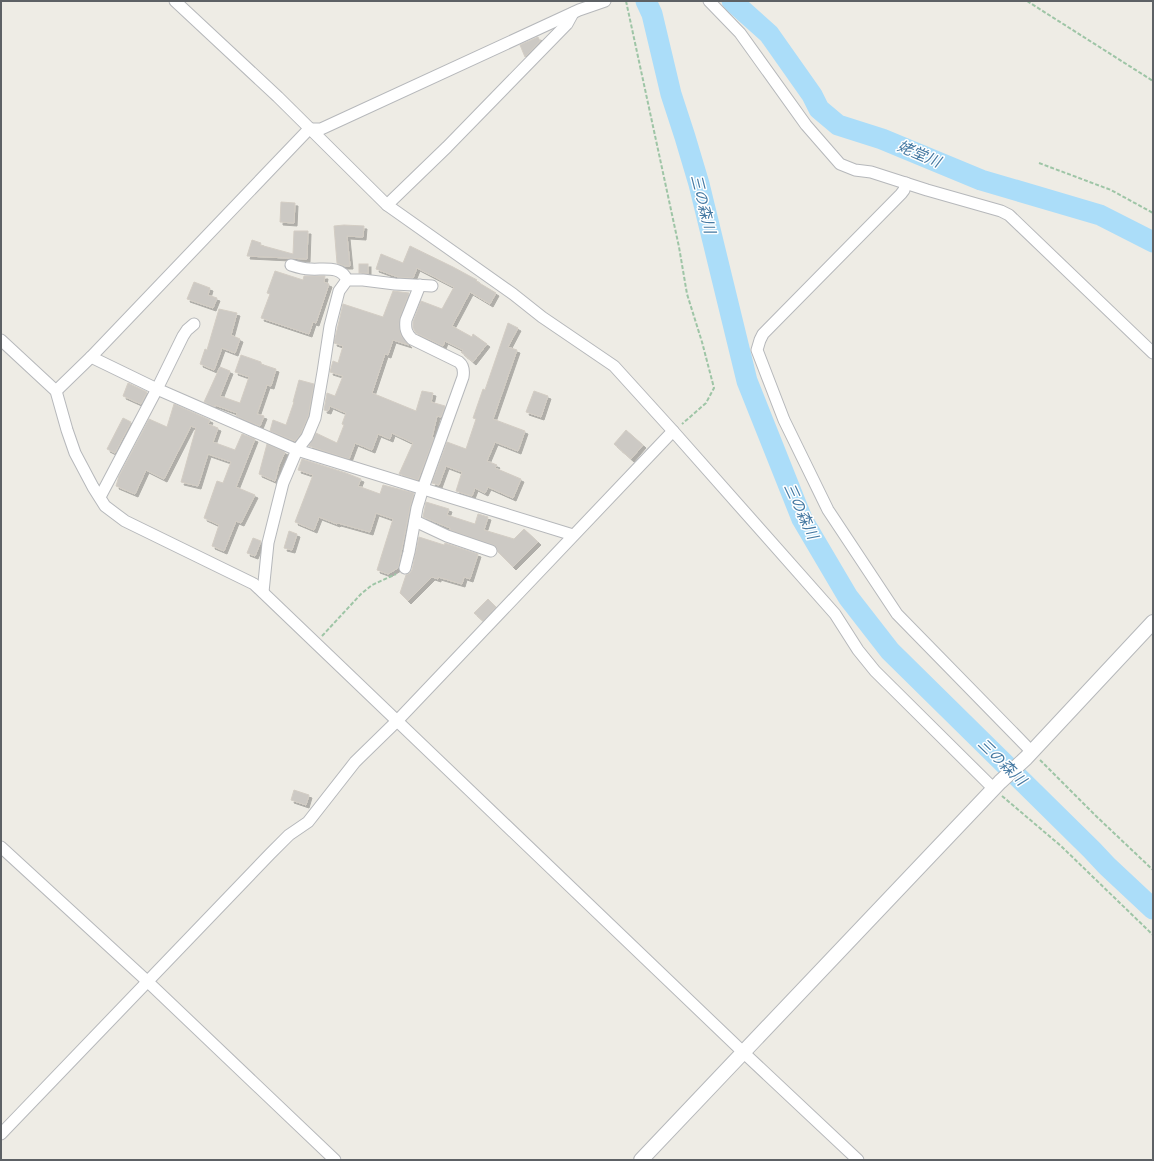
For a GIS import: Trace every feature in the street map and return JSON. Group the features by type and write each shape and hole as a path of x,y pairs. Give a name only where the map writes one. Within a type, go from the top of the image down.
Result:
{"street":[{"path":"175,1 278,97 387,205 513,294 542,317 614,366 835,614 858,650 875,671 997,786"},
{"path":"309,129 321,130 573,13 605,1"},
{"path":"709,1 740,33 806,125 840,164 855,170 871,172 1001,211 1009,216 1153,353"},
{"path":"387,205 447,147 567,24 573,13"},
{"path":"56,391 91,357 309,129"},
{"path":"906,183 902,194 763,334 757,350 784,420 828,510 897,614 1028,754"},
{"path":"291,265 309,270 330,269 345,275 347,280"},
{"path":"347,280 432,286"},
{"path":"263,592 268,543 283,482 297,450 304,441 315,418 330,326 339,291 347,280"},
{"path":"404,568 410,552 415,521 423,488 456,399 464,371 463,366 459,362 412,339 408,334 405,327 406,320 420,285"},
{"path":"100,497 183,336 194,324"},
{"path":"1,340 56,391 75,453 105,506 126,521 254,584 398,720 744,1053 858,1160"},
{"path":"91,357 157,389 297,450 574,535"},
{"path":"1,1134 270,854 289,835 308,822 355,762 398,720 673,431"},
{"path":"415,521 447,536 491,551"},
{"path":"641,1160 1153,622"},
{"path":"1,847 147,981 335,1160"}],"path":[{"path":"626,1 688,294 714,388 706,403 673,431"},
{"path":"1027,1 1153,81"},
{"path":"1039,163 1111,190 1153,213"},
{"path":"316,642 361,594 372,585 392,577 404,568"},
{"path":"1028,754 1153,870"},
{"path":"997,786 1153,935"}],"building":[{"path":"538,37 540,41 525,57 520,45"},
{"path":"281,202 295,203 294,223 280,222"},
{"path":"334,226 364,226 363,237 347,236 350,266 337,263"},
{"path":"294,231 308,231 307,259 247,256 252,240 261,243 260,245 293,254"},
{"path":"410,246 477,280 476,281 496,293 490,304 470,292 452,326 472,337 473,334 487,344 473,362 461,352 463,350 445,341 443,346 416,333 413,328 413,322 421,301 442,309 454,287 417,268 413,278 398,277 376,269 381,254 403,263"},
{"path":"359,264 368,264 368,273 359,273"},
{"path":"275,271 303,280 304,276 325,276 324,282 329,284 316,323 313,322 309,334 261,318 270,294 267,293"},
{"path":"194,282 210,288 208,295 217,298 213,308 187,299"},
{"path":"393,291 409,293 400,317 399,325 401,336 409,345 393,340 388,355 385,354 372,393 416,411 422,391 433,393 431,402 445,406 441,417 437,416 432,437 434,438 418,480 399,474 413,443 392,433 390,439 378,434 372,450 355,443 349,459 309,446 316,433 337,443 344,425 342,424 346,413 330,406 328,411 324,410 327,393 335,396 343,376 330,372 333,361 338,363 343,346 334,343 343,304 383,317"},
{"path":"219,309 237,313 231,335 240,339 235,353 222,348 214,370 200,364 205,349 207,350"},
{"path":"508,323 518,328 508,347 517,350 493,419 525,431 518,451 495,442 487,461 497,465 495,468 521,479 513,498 488,487 485,493 475,488 472,496 456,491 462,472 446,466 439,485 432,483 447,442 466,449 476,419 473,418 483,389 485,390"},
{"path":"241,355 276,369 271,386 267,385 257,414 264,416 260,426 236,416 237,413 215,405 215,407 204,402 220,367 230,371 220,396 240,403 249,377 235,372"},
{"path":"299,380 314,384 308,416 301,433 295,441 270,431 273,420 286,425 294,402"},
{"path":"128,383 147,392 141,404 123,396"},
{"path":"534,391 548,396 541,417 526,412"},
{"path":"174,404 210,420 208,424 218,428 213,442 235,450 242,434 255,439 236,487 255,495 241,523 236,521 224,551 212,546 219,525 204,518 217,481 223,483 231,462 208,454 198,486 181,482 196,428 191,426 164,479 146,470 135,494 116,486 119,476 149,419 167,427"},
{"path":"123,418 131,422 115,453 107,449"},
{"path":"626,430 643,445 631,459 614,444"},
{"path":"267,444 285,452 279,465 275,481 259,474"},
{"path":"302,459 361,479 358,486 380,494 383,485 414,493 398,568 388,574 377,570 393,519 376,513 370,532 338,523 337,524 319,517 314,530 295,522 313,475 298,470"},
{"path":"426,502 449,509 447,515 475,524 478,514 488,517 484,530 514,539 524,529 538,542 513,567 498,552 494,545 450,530 450,528 423,517"},
{"path":"289,531 297,534 292,550 284,548"},
{"path":"419,537 444,545 445,543 478,554 470,579 464,577 462,584 438,577 438,579 432,577 408,601 400,593 406,575 412,570"},
{"path":"253,538 261,541 255,556 247,553"},
{"path":"488,599 496,607 483,621 474,613"},
{"path":"294,790 309,795 306,805 291,800"}],"waterway":[{"name":"三の森川","path":"646,1 652,14 671,94 699,184 747,381 802,519 848,597 890,651 1107,866 1153,909"},
{"name":"姥堂川","path":"732,1 769,34 812,95 819,109 838,125 882,139 981,180 1100,215 1153,242"}]}
